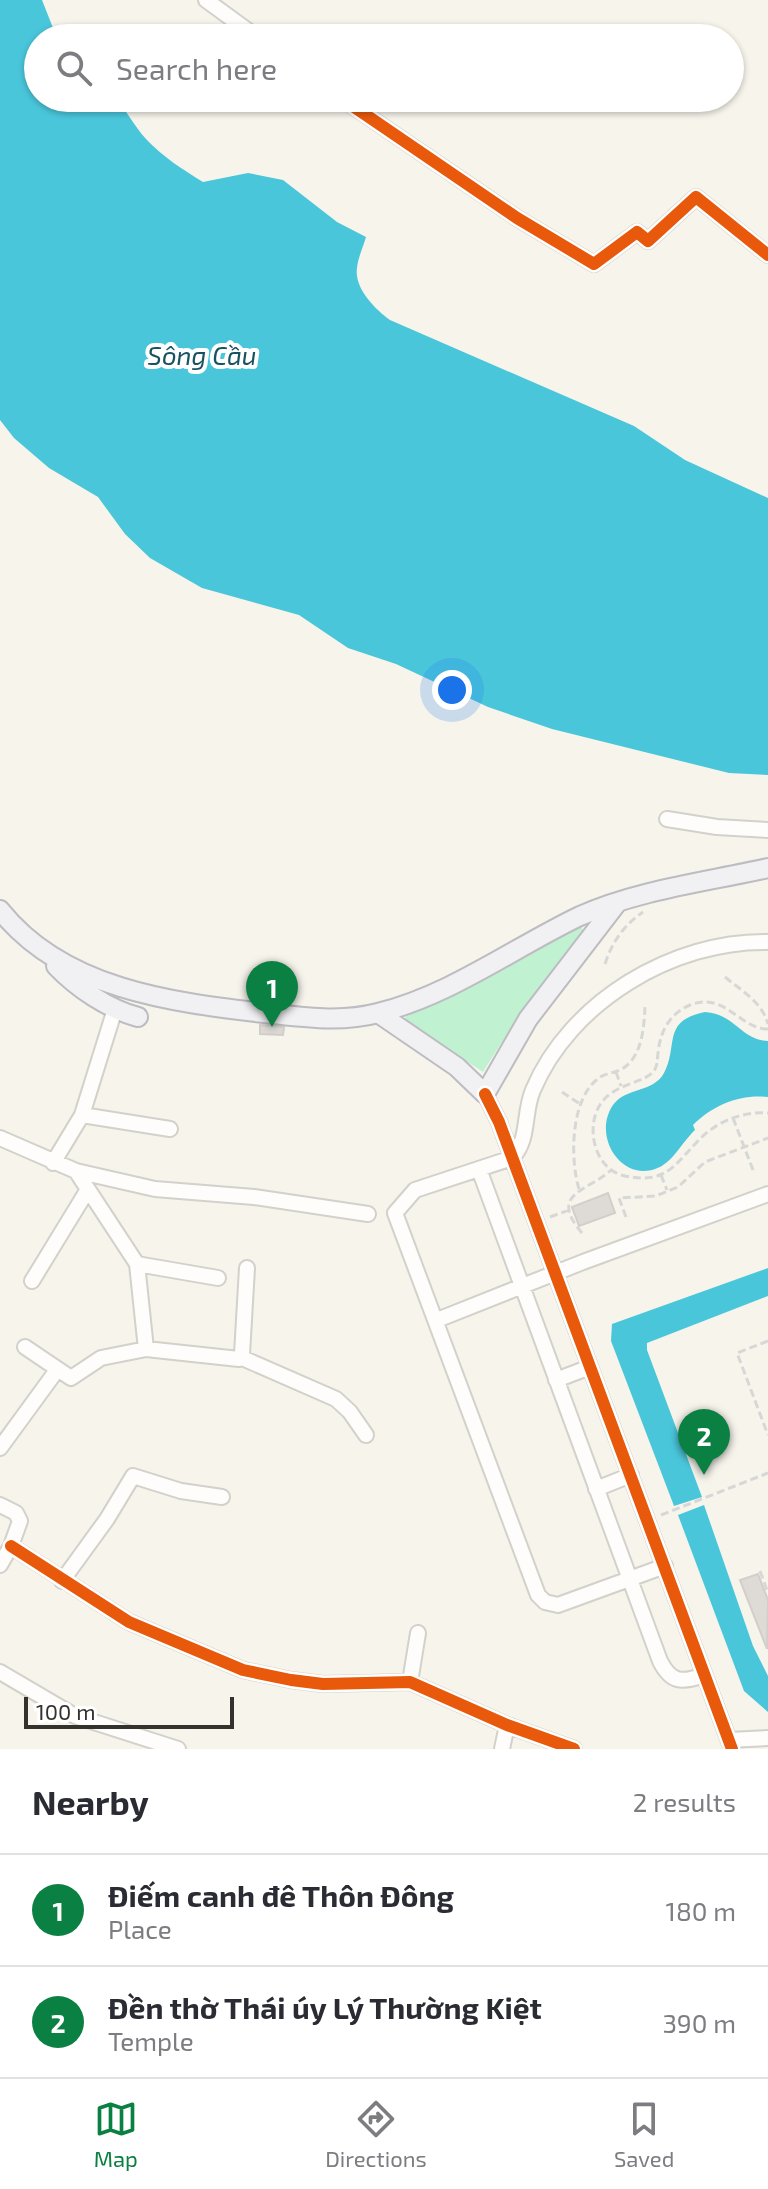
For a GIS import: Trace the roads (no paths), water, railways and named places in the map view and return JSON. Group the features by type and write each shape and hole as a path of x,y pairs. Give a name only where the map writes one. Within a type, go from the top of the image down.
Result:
{"main road":[{"path":"0,910 8,925 70,966 139,994 214,1007 339,1020 378,1013 434,994 579,917 617,903 768,868"},
{"path":"378,1013 457,1067 485,1094 528,1019 617,903"},
{"path":"38,946 77,985 115,1009 138,1017"}],"street":[{"path":"206,0 239,24"},
{"path":"362,112 505,210 594,264 637,232 648,241 696,197 768,255"},
{"path":"667,819 717,827 768,830"},
{"path":"665,1566 558,1605 545,1602 538,1595 395,1213 415,1190 512,1158 522,1148 532,1091 549,1058 577,1022 611,993 686,956 725,945 768,942"},
{"path":"53,1163 82,1115 115,1009"},
{"path":"485,1094 512,1158 730,1744 768,1738"},
{"path":"82,1115 170,1129"},
{"path":"0,1138 76,1171 155,1189 254,1197 368,1214"},
{"path":"479,1169 667,1675 674,1679 704,1675"},
{"path":"76,1171 137,1264 146,1349"},
{"path":"32,1281 87,1191"},
{"path":"437,1320 768,1194"},
{"path":"137,1264 218,1278"},
{"path":"240,1357 247,1268"},
{"path":"25,1347 69,1378 74,1378 101,1358 146,1349 233,1360 240,1357 336,1399 350,1412 366,1435"},
{"path":"556,1380 590,1367"},
{"path":"0,1448 57,1370"},
{"path":"596,1489 631,1475"},
{"path":"62,1581 107,1519 132,1477 181,1491 222,1497"},
{"path":"0,1505 19,1518 11,1546 0,1565"},
{"path":"11,1546 129,1622 243,1670 323,1684 410,1682 507,1725 574,1749"},
{"path":"410,1682 418,1633"},
{"path":"0,1672 75,1716 178,1749"},
{"path":"502,1749 507,1725"}],"water":[{"name":"Sông Cầu","path":"0,0 42,0 51,24 24,24 24,112 126,112 152,145 203,182 248,173 283,180 337,222 366,237 358,264 359,283 372,304 390,320 634,426 685,460 768,498 768,775 729,773 552,729 488,707 396,664 348,648 299,615 202,588 150,558 125,534 98,497 49,468 14,438 0,420"},
{"path":"705,1012 724,1017 751,1036 768,1041 768,1097 737,1099 718,1107 693,1125 695,1130 667,1162 643,1171 631,1168 613,1153 606,1130 607,1117 618,1099 659,1079 668,1063 677,1028 682,1021"},
{"path":"768,1268 768,1296 647,1343 702,1497 674,1506 611,1341 612,1324"},
{"path":"704,1505 753,1646 768,1676 768,1712 744,1691 678,1515"}],"place":[{"name":"Điếm canh đê Thôn Đông","path":"272,1027"},
{"name":"Đền thờ Thái úy Lý Thường Kiệt","path":"704,1475"}]}
